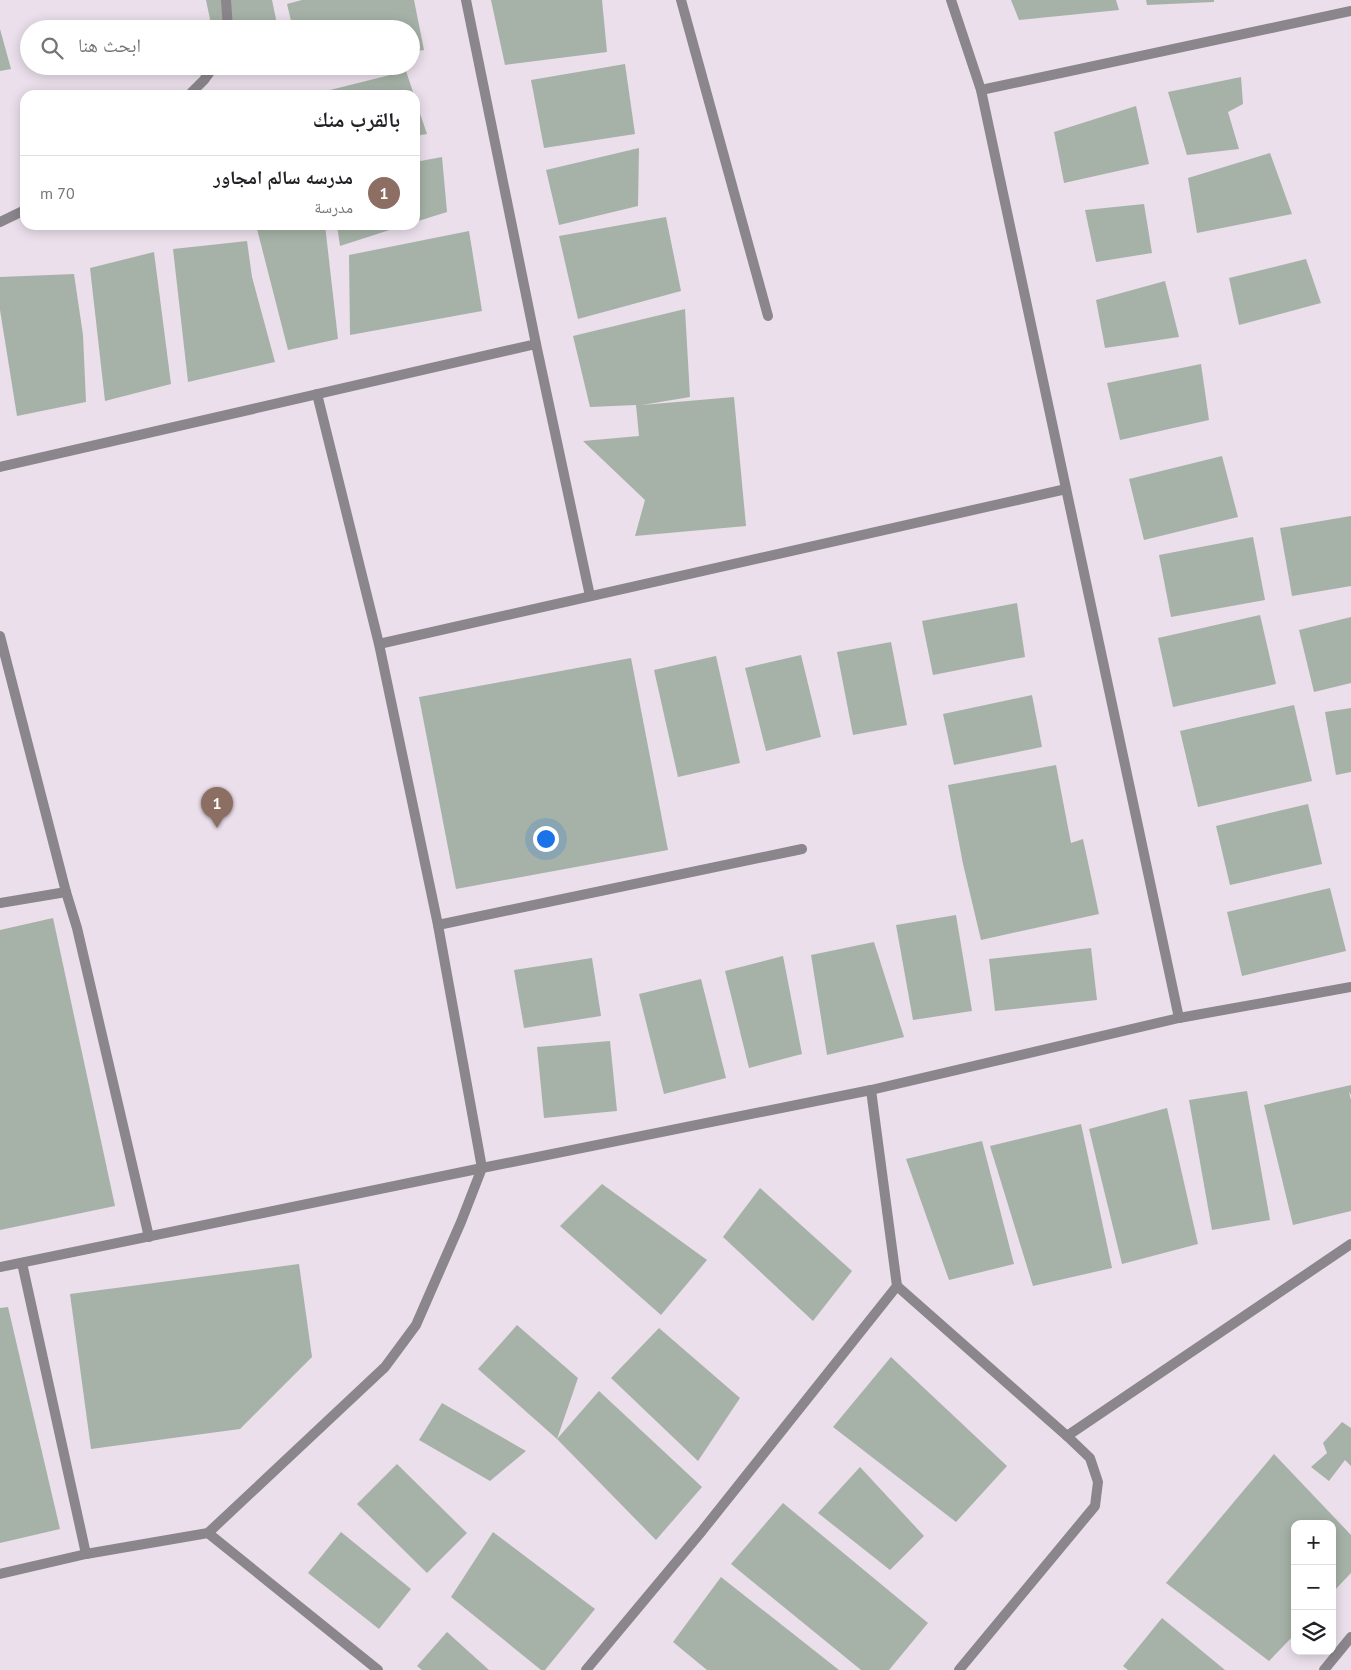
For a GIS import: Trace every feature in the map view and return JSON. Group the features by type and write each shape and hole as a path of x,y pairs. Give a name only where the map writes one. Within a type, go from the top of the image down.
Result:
{"street":[{"path":"226,0 227,20"},
{"path":"466,0 536,344 590,596"},
{"path":"681,0 768,316"},
{"path":"951,0 981,90 1179,1018"},
{"path":"981,90 1351,11"},
{"path":"194,90 208,75"},
{"path":"0,222 20,212"},
{"path":"0,467 536,344"},
{"path":"0,1574 86,1554 208,1533 385,1367 416,1325 455,1238 482,1168 438,925 379,644 317,394"},
{"path":"379,644 1066,489"},
{"path":"0,636 77,928 149,1237"},
{"path":"438,925 802,849"},
{"path":"0,903 66,892"},
{"path":"0,1267 871,1090 1179,1018 1351,987"},
{"path":"871,1090 897,1286 1090,1458 1098,1482 1095,1506 959,1670"},
{"path":"1067,1436 1351,1244"},
{"path":"22,1263 86,1554"},
{"path":"586,1670 702,1531 897,1286"},
{"path":"208,1533 378,1670"},
{"path":"1324,1670 1351,1637"}],"building":[{"path":"206,0 272,0 276,20 210,20"},
{"path":"302,0 414,0 418,20 291,20 287,4"},
{"path":"491,0 602,0 607,52 505,65"},
{"path":"1011,0 1116,0 1119,10 1019,20"},
{"path":"1146,0 1214,0 1214,2 1147,5"},
{"path":"0,29 11,69 0,71"},
{"path":"420,30 424,50 420,51"},
{"path":"625,64 635,134 544,148 531,80"},
{"path":"390,75 407,75 412,90 330,90"},
{"path":"1241,77 1243,104 1228,112 1239,149 1187,155 1168,92"},
{"path":"1136,106 1149,164 1064,183 1054,132"},
{"path":"420,114 427,134 420,135"},
{"path":"639,148 638,206 559,225 546,170"},
{"path":"1270,153 1292,214 1197,233 1188,178"},
{"path":"442,157 447,212 420,220 420,161"},
{"path":"1144,204 1152,253 1096,262 1085,210"},
{"path":"666,217 681,291 578,319 559,236"},
{"path":"257,230 326,230 338,339 288,350"},
{"path":"338,230 390,230 340,246"},
{"path":"469,231 482,311 350,335 349,255"},
{"path":"247,241 252,277 275,362 188,382 173,249"},
{"path":"154,252 171,384 105,401 90,268"},
{"path":"1306,259 1321,303 1239,325 1229,278"},
{"path":"74,274 83,335 86,402 17,416 0,310 0,277"},
{"path":"1165,281 1179,337 1105,348 1096,300"},
{"path":"685,309 690,397 642,405 734,397 746,526 635,536 645,500 583,441 639,436 636,405 590,407 573,336"},
{"path":"1201,364 1209,420 1120,440 1107,383"},
{"path":"1222,456 1238,517 1144,540 1129,479"},
{"path":"1351,516 1351,586 1292,596 1280,528"},
{"path":"1253,537 1265,600 1171,617 1159,555"},
{"path":"1017,603 1025,657 933,675 922,621"},
{"path":"1260,615 1276,684 1173,707 1158,638"},
{"path":"1351,617 1351,683 1314,692 1299,630"},
{"path":"891,642 907,725 853,735 837,652"},
{"path":"801,655 821,737 766,751 745,668"},
{"path":"716,656 740,763 678,777 654,670"},
{"path":"631,658 668,850 456,889 419,697"},
{"path":"1032,695 1042,747 954,765 943,714"},
{"path":"1294,705 1312,781 1198,807 1180,731"},
{"path":"1351,708 1351,772 1336,775 1325,712"},
{"path":"1056,765 1071,843 1083,839 1099,914 981,940 963,864 948,785"},
{"path":"1308,804 1322,864 1230,885 1216,826"},
{"path":"1330,888 1346,951 1242,976 1227,912"},
{"path":"956,915 972,1011 913,1020 896,925"},
{"path":"53,918 115,1206 0,1230 0,930"},
{"path":"874,942 904,1037 827,1055 811,955"},
{"path":"1091,948 1097,1000 995,1011 989,959"},
{"path":"783,956 802,1054 749,1068 725,971"},
{"path":"592,958 601,1016 524,1028 514,970"},
{"path":"701,979 726,1078 664,1094 639,994"},
{"path":"610,1041 617,1111 544,1118 537,1047"},
{"path":"1351,1085 1351,1095 1349,1092 1351,1100 1351,1211 1293,1225 1264,1105"},
{"path":"1247,1091 1270,1220 1212,1230 1189,1100"},
{"path":"1167,1108 1198,1244 1122,1264 1089,1129"},
{"path":"1081,1124 1112,1268 1033,1286 990,1146"},
{"path":"982,1141 1014,1264 949,1280 906,1159"},
{"path":"602,1184 707,1260 661,1315 560,1226"},
{"path":"760,1188 852,1271 813,1321 723,1237"},
{"path":"299,1264 312,1357 240,1429 91,1449 70,1294"},
{"path":"8,1307 60,1529 0,1543 0,1308"},
{"path":"517,1325 578,1378 557,1439 478,1369"},
{"path":"659,1328 740,1398 698,1461 611,1378"},
{"path":"891,1357 1007,1466 956,1522 833,1427"},
{"path":"599,1391 702,1487 656,1540 557,1439"},
{"path":"442,1403 526,1451 490,1481 419,1440"},
{"path":"1342,1422 1351,1428 1351,1466 1345,1460 1329,1481 1311,1467 1327,1453 1323,1443"},
{"path":"1274,1454 1351,1535 1351,1573 1336,1589 1336,1520 1291,1520 1291,1638 1269,1661 1166,1583"},
{"path":"397,1464 467,1533 427,1573 357,1504"},
{"path":"860,1467 924,1536 890,1570 818,1513"},
{"path":"783,1503 928,1623 889,1670 861,1670 731,1564"},
{"path":"341,1532 411,1589 379,1629 308,1573"},
{"path":"493,1532 595,1609 545,1670 541,1670 451,1597"},
{"path":"721,1577 839,1670 707,1670 673,1642"},
{"path":"1162,1618 1225,1670 1128,1670 1123,1666"},
{"path":"447,1632 489,1670 422,1670 417,1666"}],"place":[{"name":"مدرسه سالم امجاور","path":"217,828"}]}
